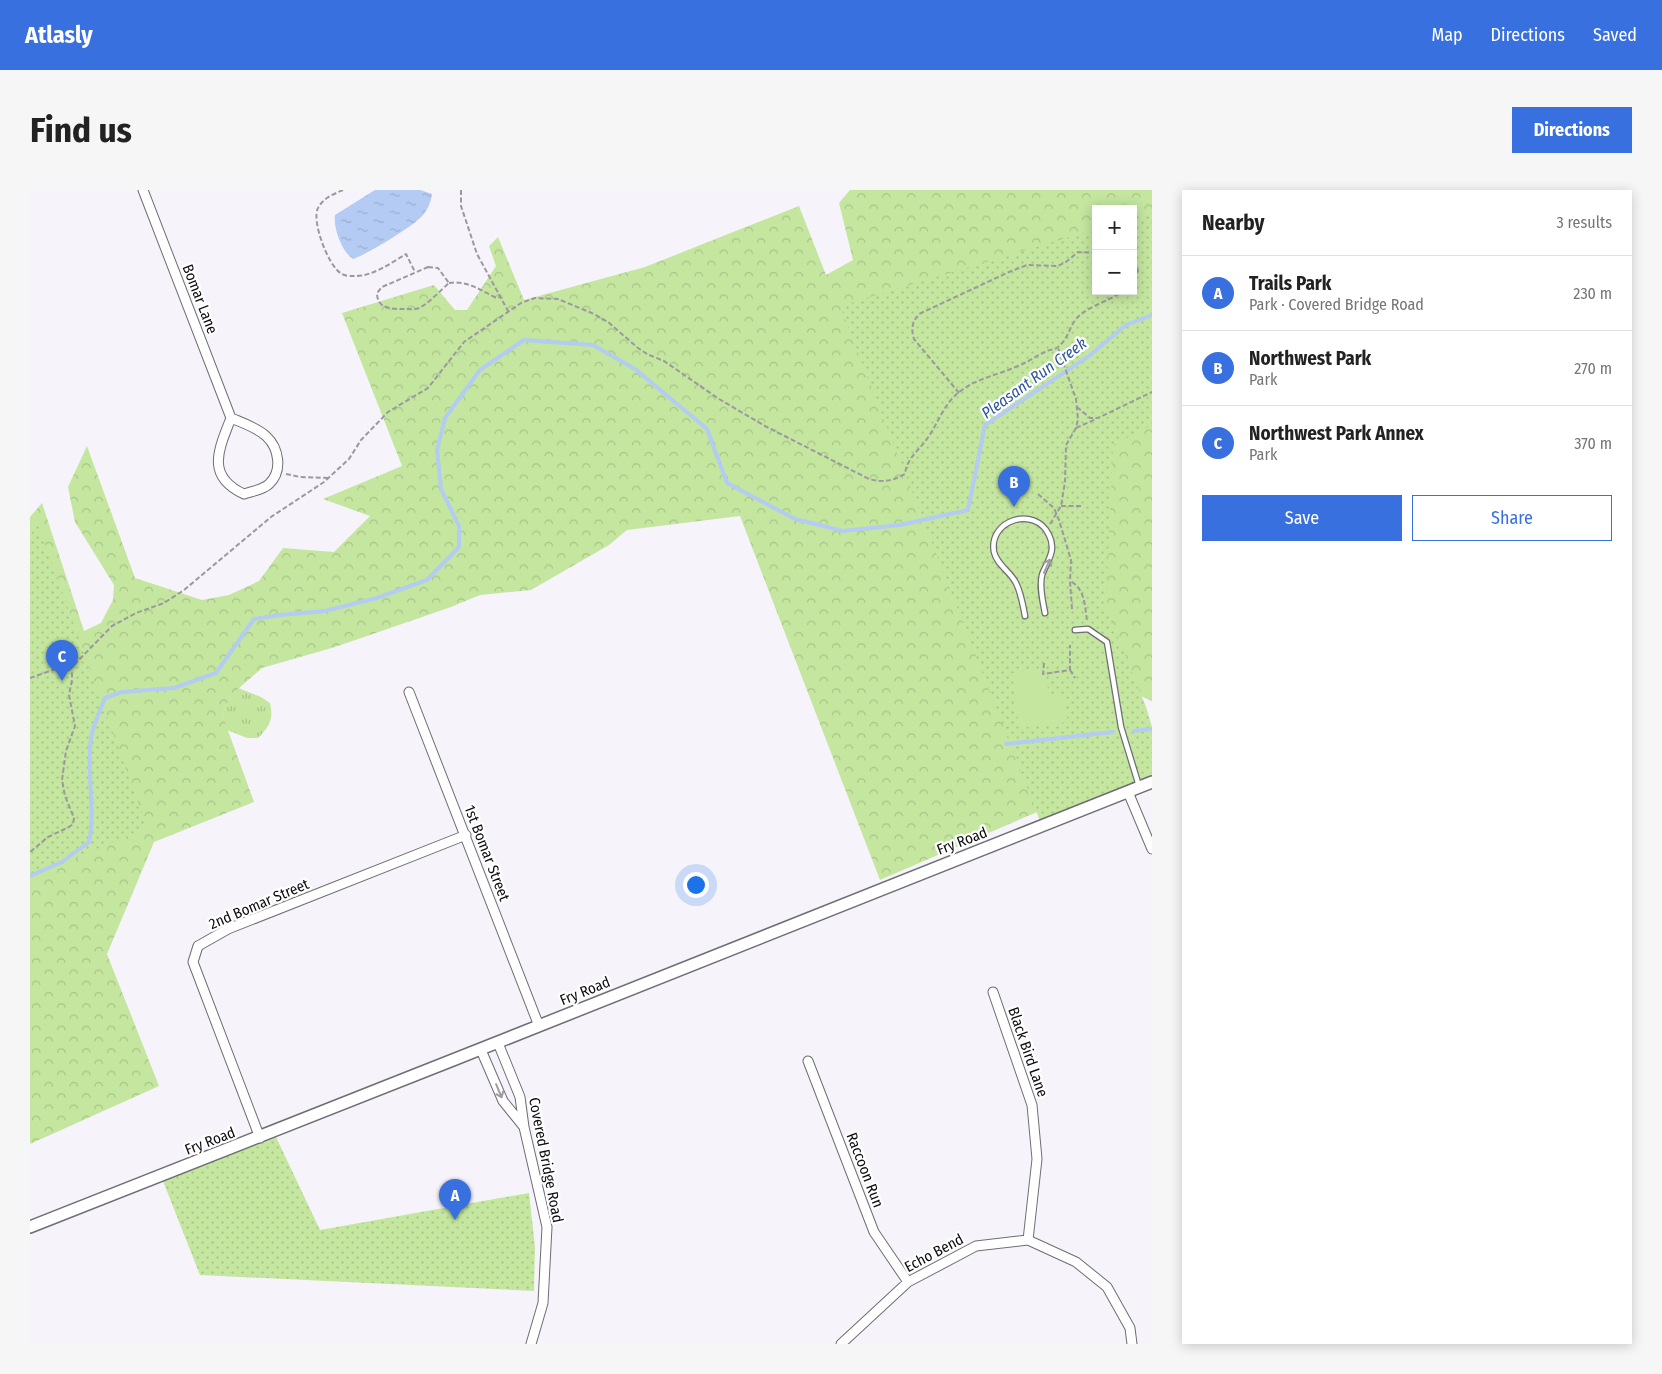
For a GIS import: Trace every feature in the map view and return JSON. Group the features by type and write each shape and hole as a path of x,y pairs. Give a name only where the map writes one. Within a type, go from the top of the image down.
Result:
{"street":[{"name":"Bomar Lane","path":"144,190 231,418"},
{"path":"231,418 250,425 266,436 273,445 278,459 277,472 268,484 244,494 233,489 223,479 218,468 219,453 231,418"},
{"name":"1st Bomar Street","path":"408,692 466,835 539,1026"},
{"name":"Fry Road","path":"30,1227 260,1138 1152,782"},
{"path":"1134,790 1152,849"},
{"name":"2nd Bomar Street","path":"260,1138 193,962 198,946 228,929 466,835"},
{"name":"Black Bird Lane","path":"993,992 1032,1104 1037,1159 1028,1240"},
{"name":"Covered Bridge Road","path":"498,1043 520,1097 524,1127 547,1227 544,1304 531,1344"},
{"name":"Covered Bridge Road","path":"481,1050 503,1101 524,1127"},
{"name":"Raccoon Run","path":"808,1061 874,1232 908,1282"},
{"path":"1028,1240 1076,1262 1107,1287 1130,1328 1132,1344"},
{"name":"Echo Bend","path":"841,1344 908,1282 976,1246 1028,1240"}],"lane":[{"path":"1025,616 1022,598 1015,582 1000,565 994,553 993,539 1001,527 1014,520 1028,518 1042,524 1050,535 1053,546 1042,575 1041,584 1045,613"},
{"path":"1075,630 1088,629 1107,642 1134,790"}],"path":[{"path":"343,190 322,201 316,214 321,238 337,270 347,276 366,275 406,254 415,272"},
{"path":"461,190 460,206 477,254 508,311"},
{"path":"958,393 914,339 912,332 914,320 919,314 1027,265 1058,266 1078,252 1092,253"},
{"path":"449,283 438,268 428,268 382,287 377,293 380,303 384,307 394,309 418,308 449,283 470,284 497,298 500,297"},
{"path":"69,670 112,626 136,613 164,603 184,590 271,517 329,478 349,459 361,440 388,412 428,388 464,342 508,311 528,300 544,297 558,299 580,307 608,322 638,348 664,361 719,399 765,426 876,481 892,481 905,474 910,458 925,441 942,412 958,393 992,374 1012,369 1046,351 1058,348 1068,336 1070,324 1080,314 1112,300 1118,295"},
{"path":"1046,530 1061,506 1065,482 1066,445 1076,428 1078,418 1076,399 1058,348"},
{"path":"1076,428 1152,392"},
{"path":"1077,407 1090,418 1098,418"},
{"path":"277,472 300,477 329,478"},
{"path":"1038,494 1050,504 1056,514 1071,560 1072,609"},
{"path":"1061,506 1082,506"},
{"path":"1070,582 1075,584 1084,598 1088,629"},
{"path":"1070,645 1070,670 1075,678"},
{"path":"1044,663 1043,674 1070,670"},
{"path":"30,678 61,667 69,670 72,674 70,695 75,726 66,751 62,780 65,796 74,818 73,824 69,828 48,837 30,852"}],"green space":[{"path":"850,190 1152,190 1152,701 1120,687 1047,789 1037,812 880,880 740,516 627,530 609,545 531,590 480,595 451,607 335,647 262,668 231,695 222,714 254,802 154,842 107,954 159,1086 30,1144 30,517 42,503 84,631 101,623 113,600 114,585 75,522 68,487 87,446 135,578 202,600 229,595 259,581 283,548 334,552 370,516 323,499 402,466 342,313 434,285 455,310 467,310 496,266 489,246 498,237 524,300 645,267 799,206 826,275 853,260 839,203"},
{"path":"1152,212 1152,425 1113,445 1106,607 1146,707 1152,727 1152,782 1042,826 840,306 1092,230 1092,295 1137,295 1137,217"},
{"path":"38,525 147,827 30,878 30,535"},
{"path":"1045,668 1049,697 1064,695 1068,722 1019,728 1012,673"},
{"path":"238,688 261,697 270,703 270,722 258,738 247,738 227,730 222,714 231,695"},
{"path":"276,1137 320,1230 529,1193 535,1247 534,1291 200,1275 163,1181"}],"water":[{"path":"375,190 420,190 432,194 428,208 418,220 390,240 353,259 345,251 339,239 335,226 335,215"}],"waterway":[{"name":"Pleasant Run Creek","path":"30,876 62,862 89,842 92,816 91,738 105,698 122,692 174,688 216,673 254,619 325,611 377,598 427,580 459,547 459,526 441,489 437,450 445,418 480,370 524,340 593,345 635,369 707,429 727,483 795,519 843,531 900,525 968,510 985,425 1089,356 1126,325 1152,315"},
{"path":"1134,731 1152,729"},
{"path":"1006,744 1113,732"}],"place":[{"name":"Northwest Park","path":"1014,507"},
{"name":"Northwest Park Annex","path":"62,681"},
{"name":"Trails Park","path":"455,1220"}]}
